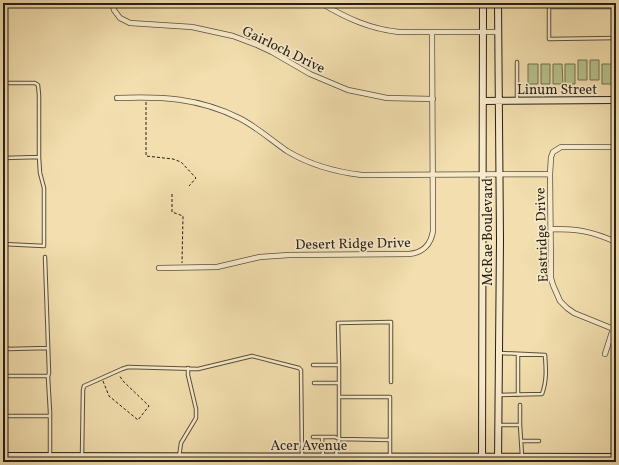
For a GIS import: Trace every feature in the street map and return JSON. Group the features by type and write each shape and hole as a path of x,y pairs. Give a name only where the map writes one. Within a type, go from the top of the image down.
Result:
{"main road":[{"name":"McRae Boulevard","path":"482,459 483,3"},
{"name":"McRae Boulevard","path":"498,3 498,459"},
{"name":"Linum Street","path":"483,101 616,100"},
{"name":"Acer Avenue","path":"3,456 286,460 302,457 383,459 498,459 522,456 556,459 616,457"}],"street":[{"name":"Gairloch Drive","path":"112,3 114,10 120,18 130,23 192,27 233,36 272,52 310,74 348,90 388,98 432,99"},
{"path":"321,3 352,20 370,27 399,32 498,32"},
{"name":"Desert Ridge Drive","path":"159,268 217,267 271,256 409,254 419,252 428,245 432,235 434,174 432,32"},
{"path":"117,98 173,98 206,104 222,110 256,127 288,151 330,170 362,175 550,174"},
{"name":"Eastridge Drive","path":"615,329 574,313 566,308 556,294 551,278 550,174 551,157 553,152 561,147 616,147"},
{"path":"551,229 586,231 616,242"},
{"path":"605,354 615,329"}],"lane":[{"path":"616,7 549,7 548,39 616,38"},
{"path":"517,62 517,101"},
{"path":"3,83 35,83 38,85 39,157 40,173 44,188 44,246 3,244"},
{"path":"3,158 39,157"},
{"path":"45,257 50,456"},
{"path":"336,457 339,439 338,322 391,322 391,382"},
{"path":"3,347 9,349 47,348"},
{"path":"498,395 542,394 545,387 546,374 545,355 499,353"},
{"path":"518,354 518,394"},
{"path":"78,458 82,390 84,386 128,367 198,369 252,356 299,368 301,373 302,457"},
{"path":"313,365 338,366"},
{"path":"175,459 181,443 196,418 196,409 188,375 188,368"},
{"path":"3,376 48,376"},
{"path":"314,384 339,383"},
{"path":"339,398 390,397 390,440 393,458"},
{"path":"520,405 522,456"},
{"path":"3,416 50,416"},
{"path":"498,425 520,425"},
{"path":"313,437 390,440"},
{"path":"322,437 322,457"},
{"path":"522,441 539,441"}],"path":[{"path":"146,98 146,156 173,159 181,162 196,178 189,186"},
{"path":"172,194 172,212 183,216 182,268"},
{"path":"102,378 109,396 138,420 149,406 123,381 116,372"}],"green space":[{"path":"578,60 587,60 587,80 578,80"},
{"path":"590,60 599,60 599,80 590,80"},
{"path":"528,64 538,64 538,84 528,84"},
{"path":"541,64 550,64 550,84 541,84"},
{"path":"553,64 562,64 563,84 553,84"},
{"path":"565,64 575,64 575,84 565,84"},
{"path":"602,64 612,64 612,84 602,84"}]}
